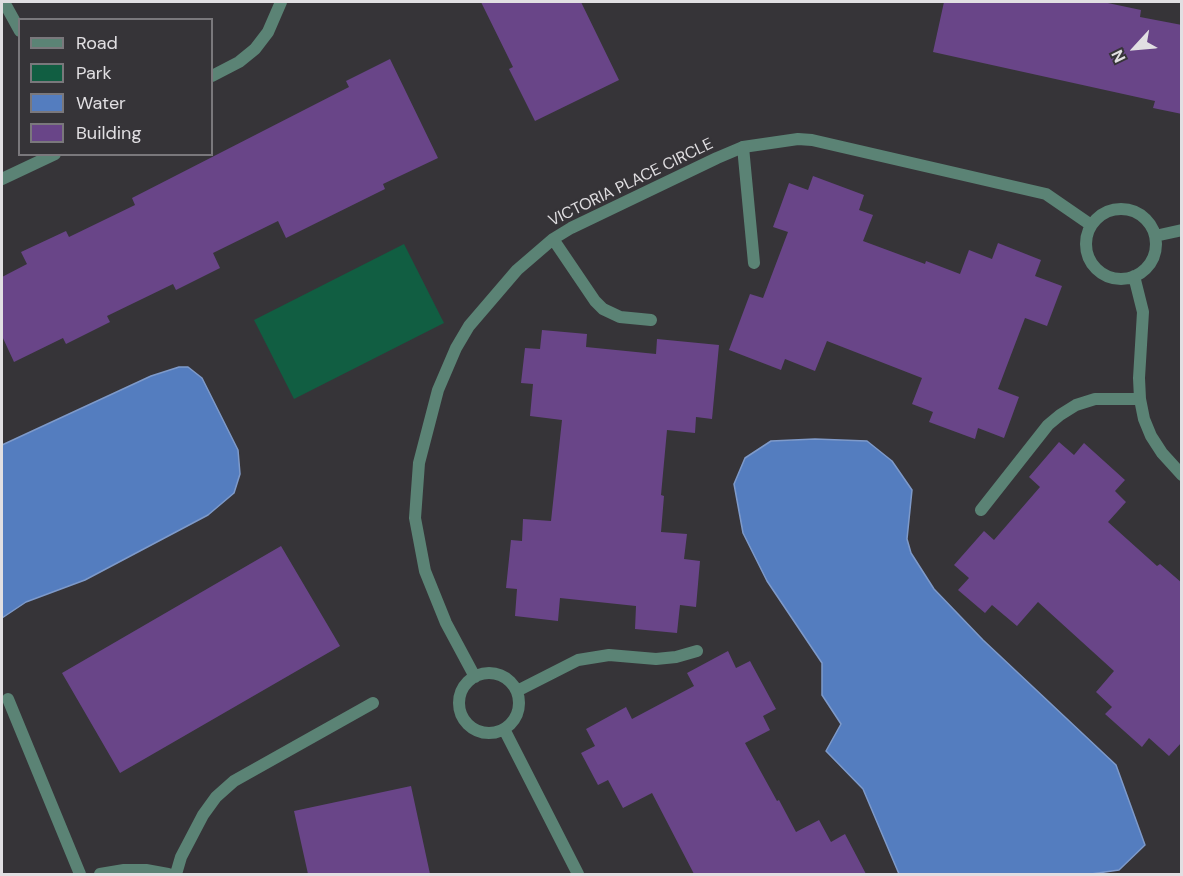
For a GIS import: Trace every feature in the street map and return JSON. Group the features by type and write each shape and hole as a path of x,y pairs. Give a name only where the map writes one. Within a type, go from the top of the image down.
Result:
{"street":[{"path":"4,2 18,27"},
{"path":"213,75 239,62 255,49 268,32 281,2"},
{"name":"VICTORIA PLACE CIRCLE","path":"475,677 446,623 425,571 416,518 419,463 438,390 460,340 498,289 534,254 554,239 571,228 692,169 743,147 798,139 812,140 1046,194 1091,225"},
{"path":"743,147 754,263"},
{"path":"2,179 51,156"},
{"path":"1112,209 1126,209 1139,214 1149,223 1155,236 1156,250 1150,263 1141,273 1129,279 1115,279 1102,274 1092,264 1086,252 1085,238 1091,225 1100,215 1112,209"},
{"path":"1155,236 1182,230"},
{"path":"554,239 595,301 603,309 620,317 651,320"},
{"path":"1134,276 1143,312 1140,399 1144,419 1162,453 1182,475"},
{"path":"981,510 1048,425 1060,415 1076,405 1095,399 1140,399"},
{"path":"517,691 578,660 593,656 656,659 676,657 696,651"},
{"path":"483,674 503,676 517,691 519,709 516,717 504,729 494,733 484,733 474,729 461,713 459,703 461,693 467,683 475,677 483,674"},
{"path":"8,699 80,874"},
{"path":"176,874 180,857 203,815 216,797 234,781 372,703"},
{"path":"504,729 578,874"},
{"path":"100,874 124,870 146,870 168,874"}],"green space":[{"path":"404,244 444,323 294,399 254,320"}],"water":[{"path":"179,367 188,367 202,378 238,450 240,474 234,493 208,515 85,580 26,602 2,618 2,445 151,376"},
{"path":"815,439 867,441 892,461 912,490 907,539 911,553 934,589 983,640 1116,765 1145,845 1119,870 1091,874 899,874 863,789 826,751 841,724 822,695 822,663 767,581 743,533 734,484 745,458 771,441"}],"building":[{"path":"481,2 581,2 619,80 535,121 509,69 513,67"},
{"path":"944,2 1103,2 1141,10 1140,17 1182,25 1182,114 1153,108 1155,101 933,52"},
{"path":"390,59 438,158 383,184 385,189 286,238 278,221 213,253 220,268 176,290 173,284 107,316 110,322 66,344 63,338 14,362 2,336 2,277 27,264 21,252 66,231 69,237 135,205 132,198 349,87 346,81"},
{"path":"813,176 864,195 859,210 873,215 863,241 925,264 926,261 960,274 969,250 992,259 998,243 1041,260 1035,276 1062,286 1047,326 1025,318 998,389 1019,397 1004,438 978,428 975,439 929,422 933,412 912,404 922,378 827,341 815,371 785,359 781,370 729,350 750,294 763,298 788,232 773,227 789,183 808,190"},
{"path":"542,330 587,334 586,347 656,354 657,339 719,345 712,419 696,417 695,433 667,430 661,495 664,496 661,532 687,534 684,559 700,561 696,607 680,605 677,633 635,629 636,606 560,598 558,621 515,616 517,589 506,588 511,540 522,541 523,519 551,521 562,420 530,416 533,384 521,383 525,348 540,349"},
{"path":"1059,442 1074,455 1084,443 1125,480 1115,491 1126,502 1108,522 1157,566 1160,564 1182,583 1182,742 1169,756 1149,738 1142,747 1105,714 1112,707 1096,692 1114,671 1038,602 1017,626 992,605 985,613 958,590 969,578 954,565 984,531 994,540 1040,487 1029,477"},
{"path":"281,546 340,646 120,773 62,673"},
{"path":"728,651 736,668 750,661 776,709 763,716 770,730 745,743 796,832 819,820 831,842 845,834 866,874 694,874 652,793 623,808 608,780 598,785 581,753 595,746 586,729 626,707 632,719 694,686 687,673"},
{"path":"411,786 430,874 308,874 294,811"}]}
